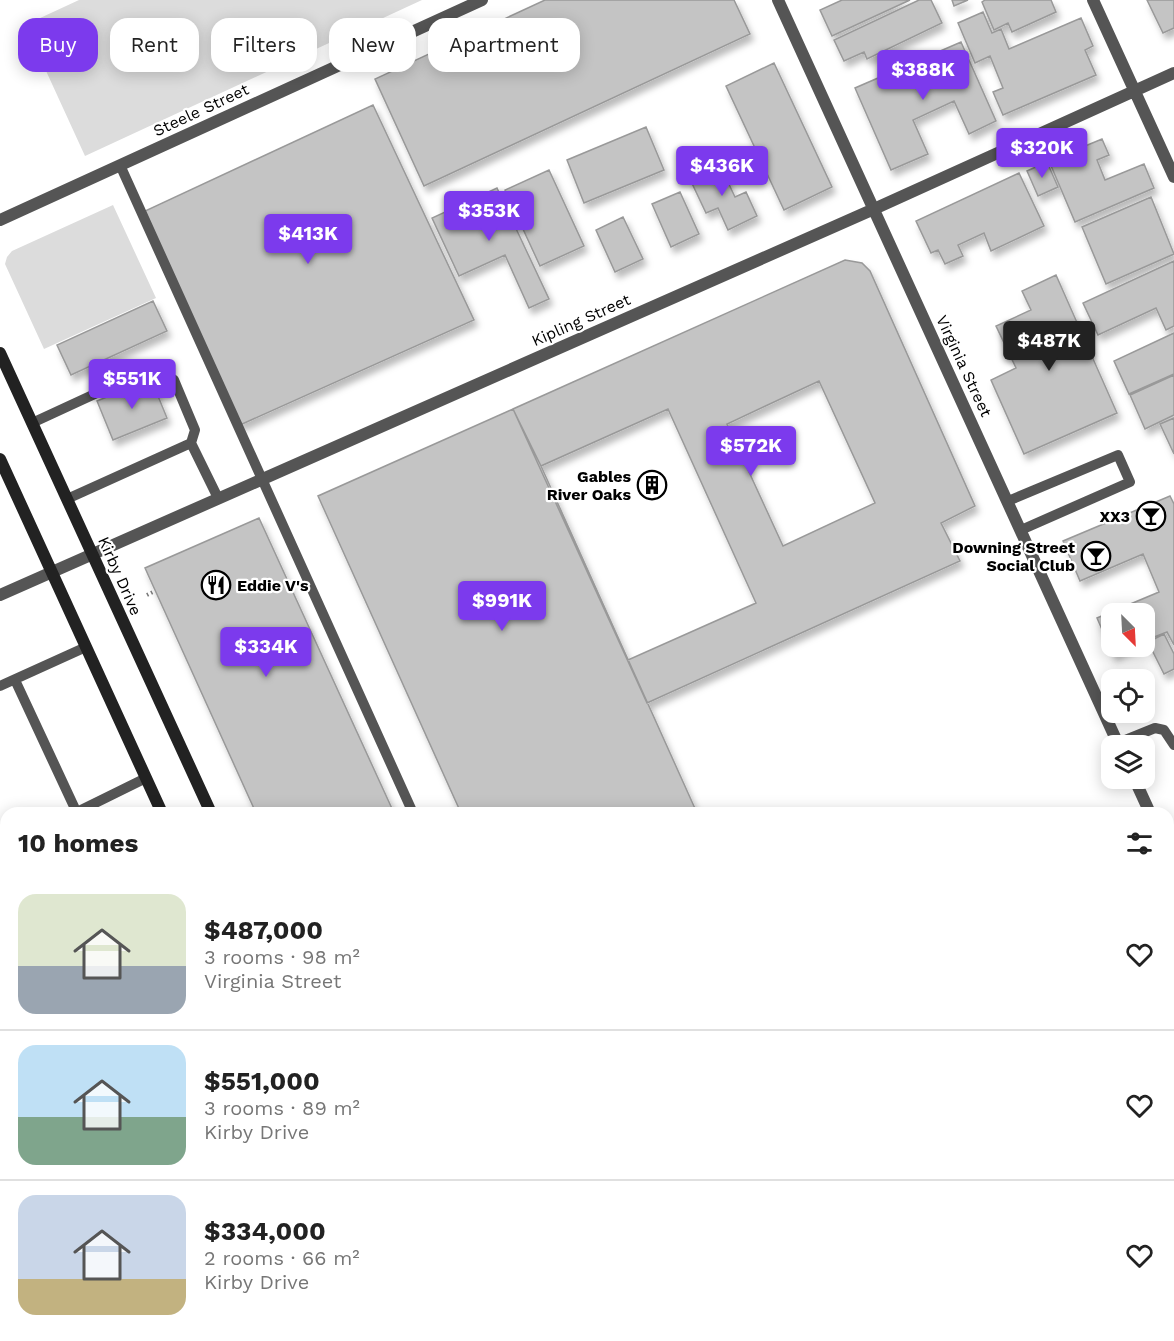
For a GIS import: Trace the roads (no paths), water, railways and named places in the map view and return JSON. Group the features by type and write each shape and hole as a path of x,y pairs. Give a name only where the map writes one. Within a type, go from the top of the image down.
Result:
{"main road":[{"name":"Kirby Drive","path":"0,353 208,807"},
{"path":"0,459 159,807"}],"street":[{"name":"Steele Street","path":"0,220 482,0"},
{"name":"Virginia Street","path":"778,0 1114,735"},
{"path":"1093,0 1174,177"},
{"name":"Kipling Street","path":"0,595 874,209 1174,73"},
{"path":"1139,789 1147,807"}],"lane":[{"path":"120,165 410,807"},
{"path":"137,375 152,369 159,370 174,380 195,430 191,443 218,498"},
{"path":"32,423 125,380"},
{"path":"67,499 191,443"},
{"path":"1008,501 1118,455 1130,482 1020,530"},
{"path":"0,686 86,647"},
{"path":"15,680 74,807"},
{"path":"1139,735 1155,728 1164,730 1174,745"},
{"path":"89,807 146,778"}],"place":[{"name":"Gables River Oaks","path":"652,485"},
{"name":"XX3","path":"1151,516"},
{"name":"Downing Street Social Club","path":"1096,556"},
{"name":"Eddie V's","path":"216,585"}]}
